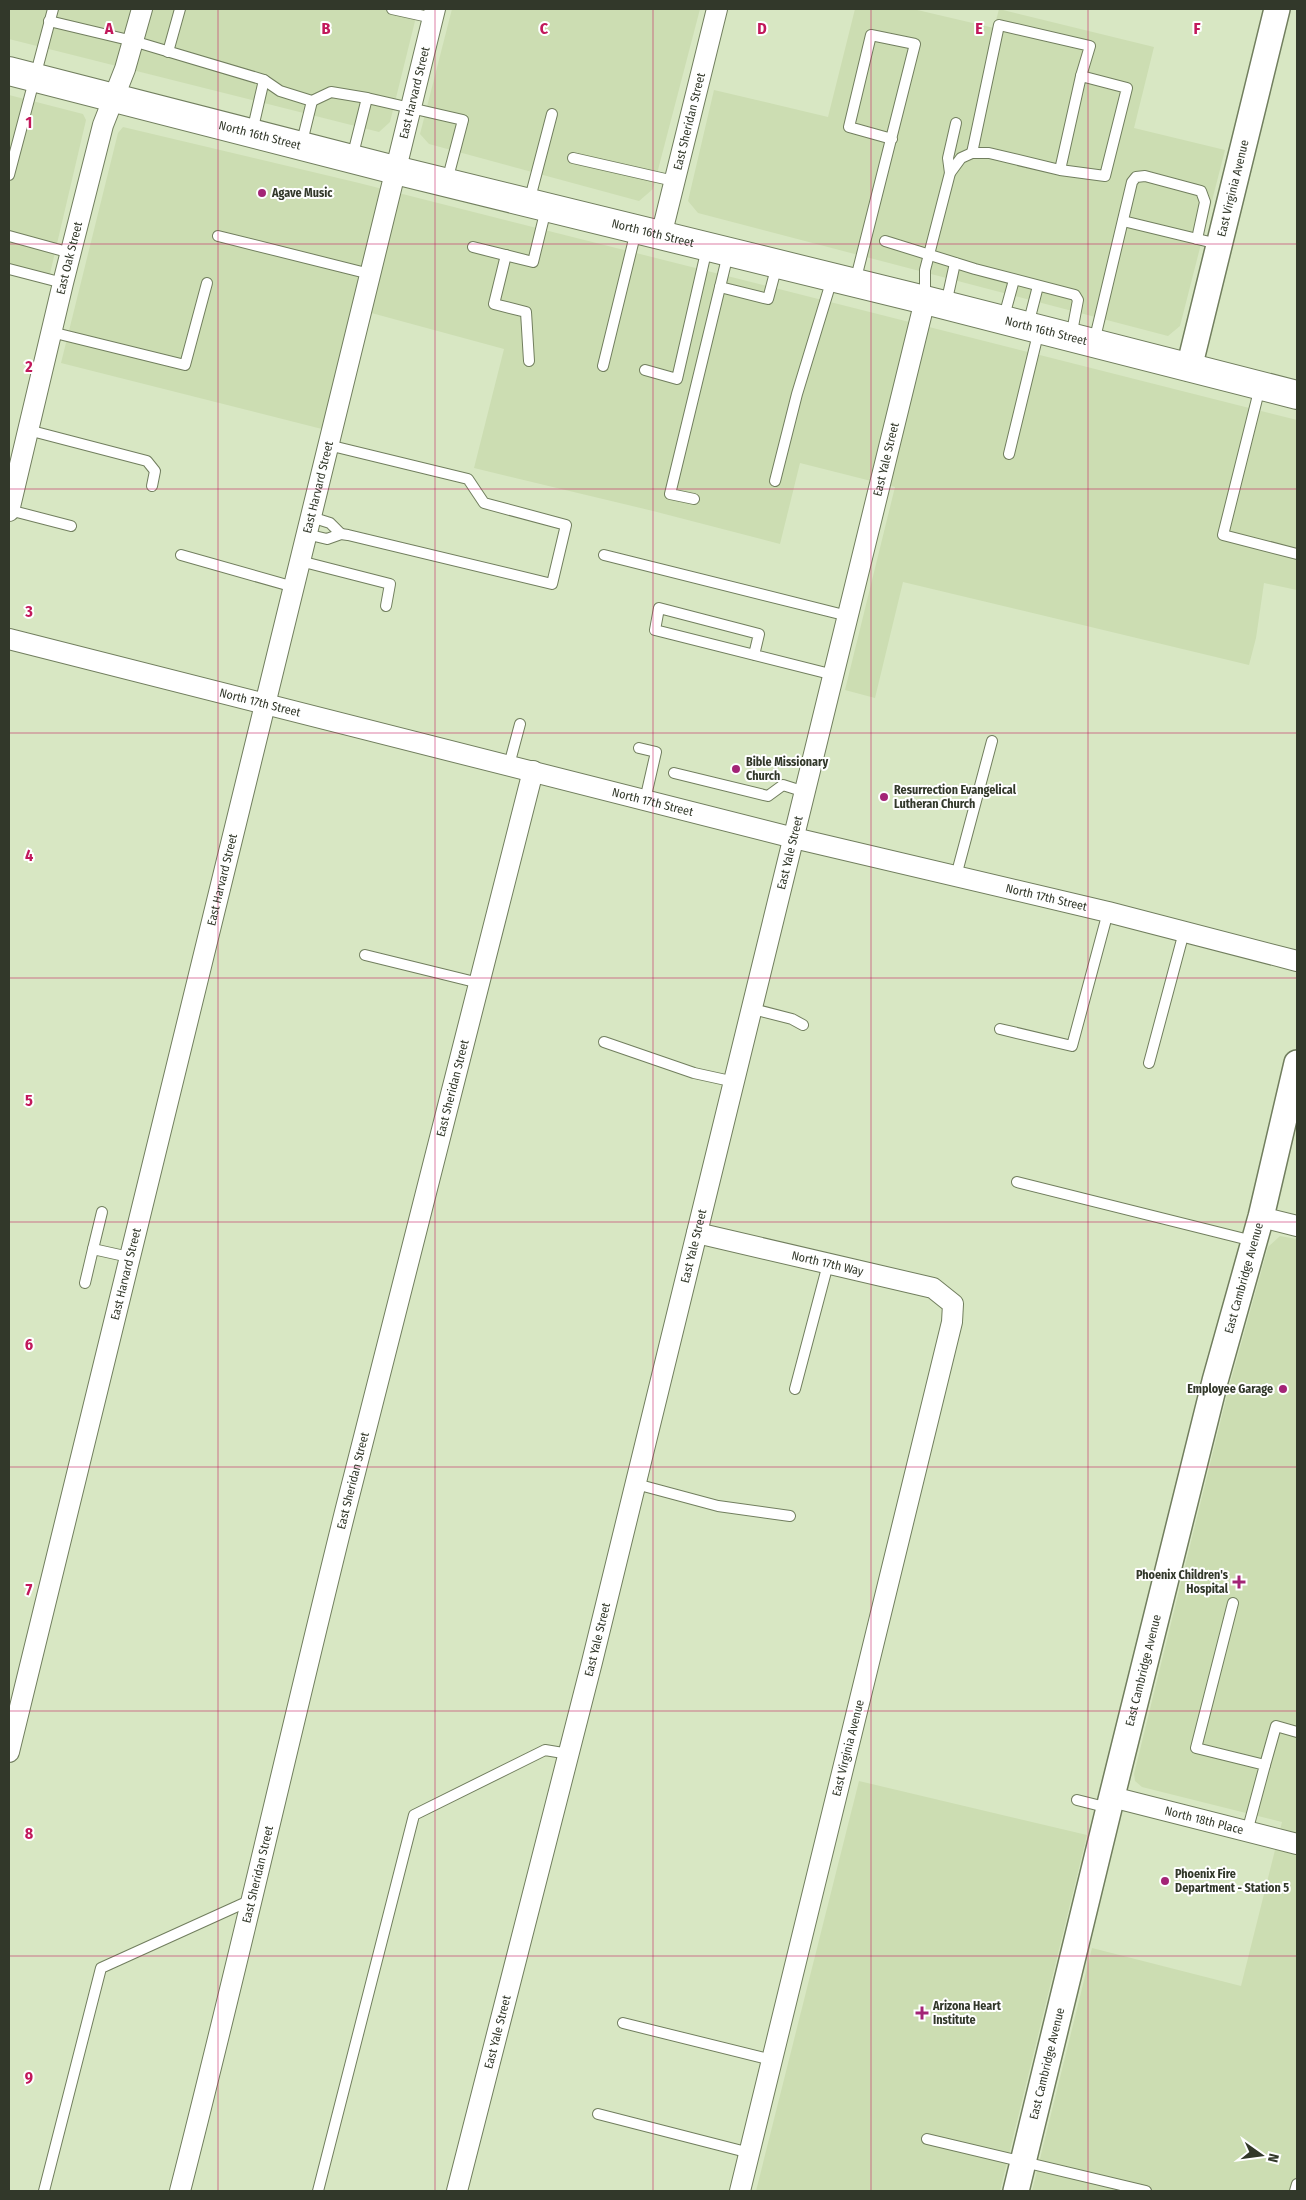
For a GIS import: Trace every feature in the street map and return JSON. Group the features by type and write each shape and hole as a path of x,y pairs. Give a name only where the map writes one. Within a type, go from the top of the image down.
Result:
{"main road":[{"name":"North 16th Street","path":"21,74 446,183 935,303 1297,395"}],"street":[{"name":"East Oak Street","path":"9,510 63,282 103,125 114,98 142,9"},
{"name":"East Sheridan Street","path":"649,233 674,181 717,9"},
{"name":"East Virginia Avenue","path":"1189,368 1207,242 1277,9"},
{"name":"East Harvard Street","path":"9,1752 434,13"},
{"name":"East Yale Street","path":"457,2191 569,1754 848,616 935,303"},
{"name":"North 17th Street","path":"9,639 794,838 1108,912 1297,962"},
{"name":"East Sheridan Street","path":"180,2191 236,1971 251,1900 348,1502 533,771"},
{"name":"East Cambridge Avenue","path":"1016,2191 1215,1381 1261,1217 1297,1063"},
{"path":"1261,1217 1297,1226"},
{"name":"North 17th Way","path":"697,1233 933,1288 953,1304"},
{"name":"East Virginia Avenue","path":"740,2191 952,1322 953,1304"},
{"name":"North 18th Place","path":"1110,1803 1297,1844"}],"lane":[{"path":"9,175 21,74 49,21 53,9"},
{"path":"168,52 180,9"},
{"path":"392,9 434,13"},
{"path":"49,21 133,41 264,80 280,91 312,101 331,92 367,98 463,120 446,183"},
{"path":"972,153 999,25 1090,46 1081,76 1060,170"},
{"path":"775,480 797,394 843,281 892,139 915,44 871,35 849,127 892,139"},
{"path":"935,303 925,270 950,173 961,158 972,153 989,153 1060,170 1105,176 1127,88 1081,76"},
{"path":"252,134 264,80"},
{"path":"352,159 367,98"},
{"path":"301,146 312,101"},
{"path":"473,247 533,262 538,205 552,114"},
{"path":"950,173 948,158 956,123"},
{"path":"574,158 674,181"},
{"path":"1082,340 1123,221 1132,182 1136,177 1145,176 1200,191 1205,202 1207,242 1123,221"},
{"path":"603,366 649,233"},
{"path":"9,236 71,253"},
{"path":"218,236 370,274"},
{"path":"885,241 1014,280 1071,294 1078,300 1082,340"},
{"path":"694,500 670,494 720,287 718,250"},
{"path":"645,370 677,379 718,250"},
{"path":"506,255 494,304 526,312 529,361"},
{"path":"935,303 955,263"},
{"path":"720,287 768,299 777,265"},
{"path":"9,269 63,282"},
{"path":"1014,280 1023,325"},
{"path":"51,332 185,365 207,283"},
{"path":"1009,454 1023,325 1038,286"},
{"path":"1260,386 1223,535 1297,554"},
{"path":"28,430 147,461 155,472 152,486"},
{"path":"309,526 330,523 341,534 552,584 566,525 484,503 468,479 328,444"},
{"path":"9,510 71,526"},
{"path":"309,526 327,539 341,534"},
{"path":"181,555 294,588"},
{"path":"604,555 848,616"},
{"path":"300,561 390,584 386,606"},
{"path":"754,655 759,634 660,608 655,630 754,655 834,675"},
{"path":"509,765 520,724"},
{"path":"956,876 992,741"},
{"path":"639,748 656,752 645,800"},
{"path":"674,773 768,796 783,785 805,792"},
{"path":"1000,1029 1072,1046 1108,912"},
{"path":"1149,1063 1184,932"},
{"path":"365,955 480,984"},
{"path":"753,1009 792,1019 804,1025"},
{"path":"604,1042 694,1073 735,1082"},
{"path":"1017,1182 1254,1242"},
{"path":"85,1283 102,1212"},
{"path":"94,1248 129,1257"},
{"path":"795,1389 828,1264"},
{"path":"636,1484 718,1506 790,1516"},
{"path":"1233,1602 1196,1748 1265,1765"},
{"path":"1247,1832 1276,1726 1297,1732"},
{"path":"318,2191 414,1815 545,1750 569,1754"},
{"path":"1077,1800 1110,1803"},
{"path":"44,2191 100,1968 251,1900"},
{"path":"623,2023 772,2060"},
{"path":"598,2114 750,2153"},
{"path":"927,2139 1146,2191"},
{"path":"1295,2191 1297,2184"}],"shaded area":[{"path":"9,9 418,9 390,122 379,132 9,39"},
{"path":"452,9 700,9 653,189 639,201 429,144 420,134"},
{"path":"855,9 913,9 994,28 999,9 1154,47 1134,128 1225,150 1180,326 1168,336 698,213 688,201 714,90 828,117"},
{"path":"9,95 83,114 86,120 49,278 9,268"},
{"path":"123,127 359,183 1297,420 1297,590 1264,583 1256,638 1249,665 903,582 875,698 845,690 895,487 800,463 780,544 474,468 504,349 353,308 322,429 61,363 118,133"},
{"name":"Phoenix Children's Hospital","path":"1280,1236 1297,1239 1297,2191 1032,2191 1092,1948 1241,1986 1282,1822 1142,1787 1135,1781 1134,1774 1228,1391 1268,1247"},
{"name":"Arizona Heart Institute","path":"859,1781 1087,1835 1000,2191 756,2191"}],"place":[{"name":"Agave Music","path":"262,193"},
{"name":"Bible Missionary Church","path":"736,769"},
{"name":"Resurrection Evangelical Lutheran Church","path":"884,797"},
{"name":"Employee Garage","path":"1283,1389"},
{"name":"Phoenix Children's Hospital","path":"1239,1582"},
{"name":"Phoenix Fire Department - Station 5","path":"1165,1881"},
{"name":"Arizona Heart Institute","path":"922,2013"}]}
